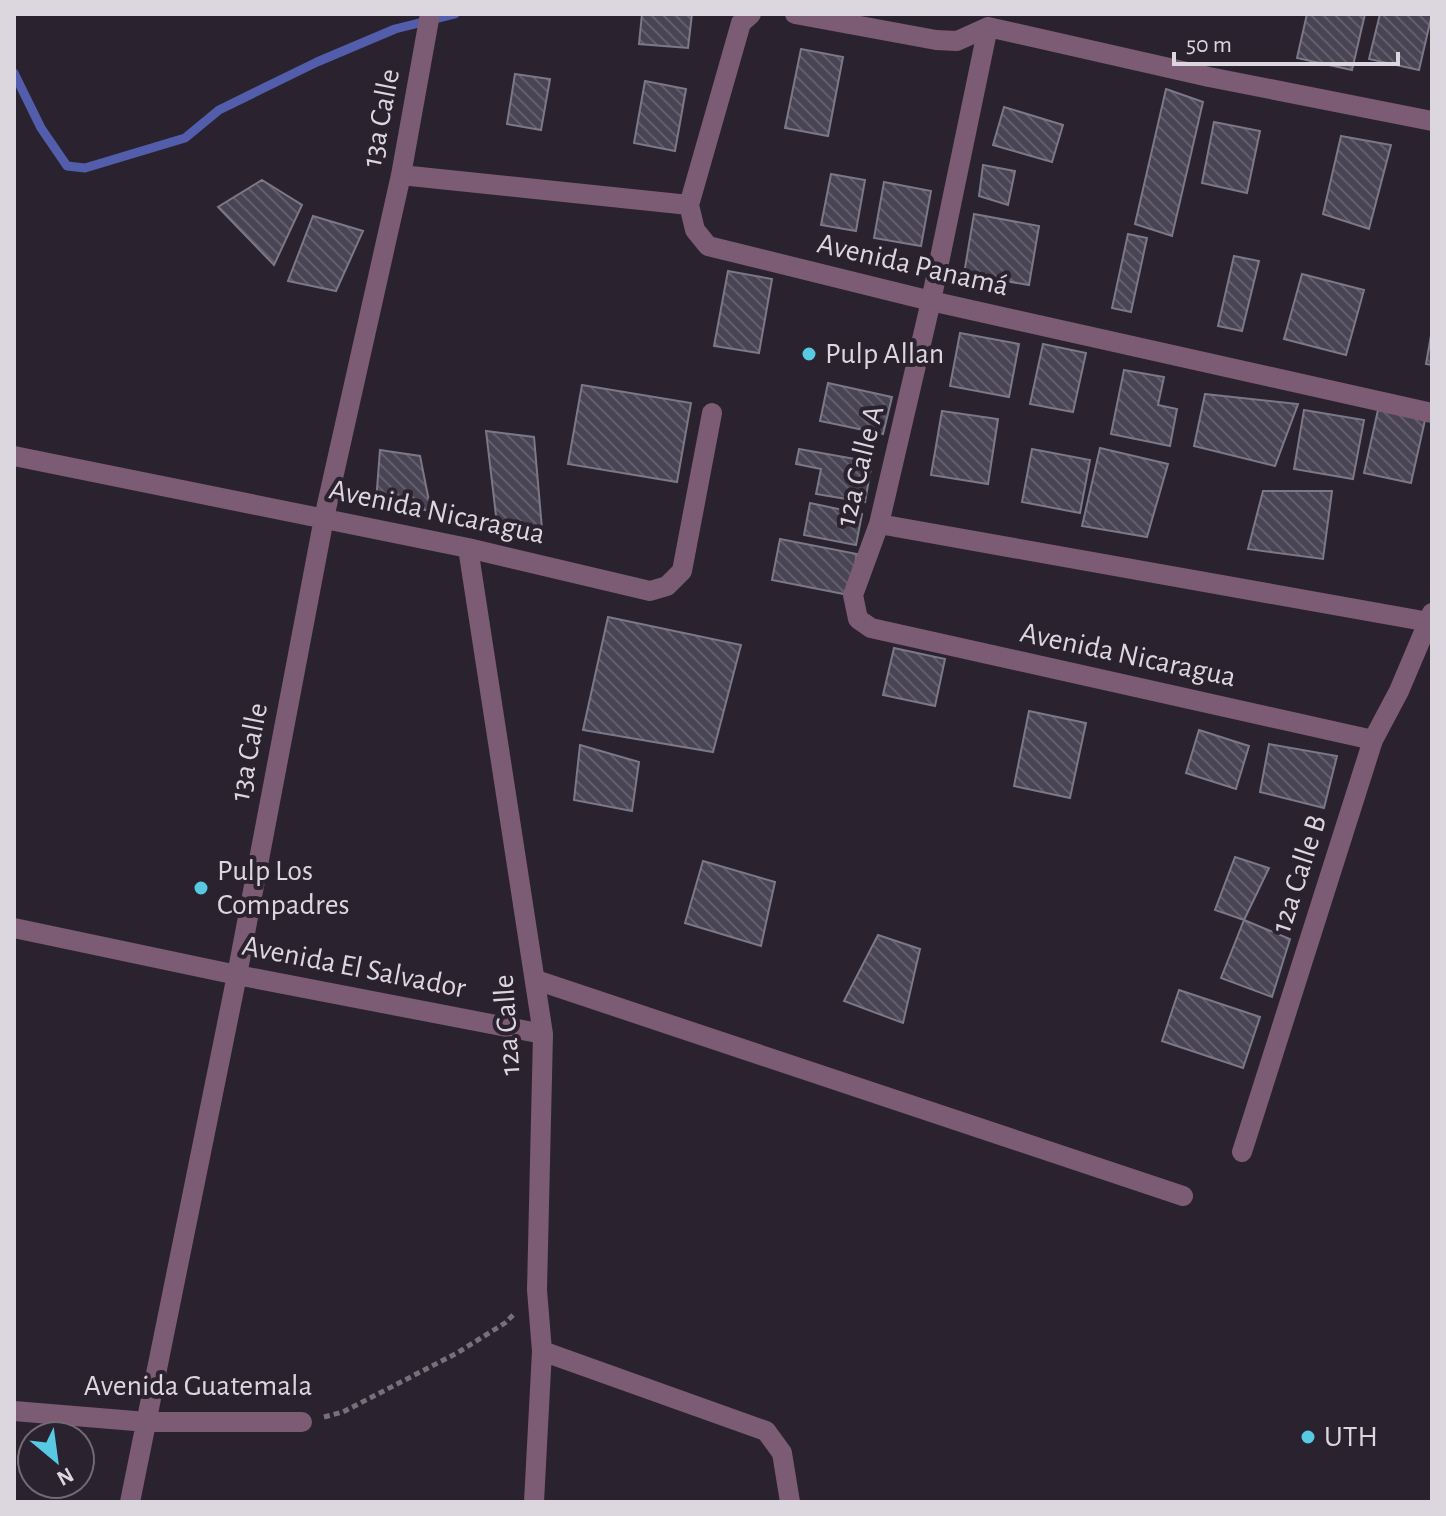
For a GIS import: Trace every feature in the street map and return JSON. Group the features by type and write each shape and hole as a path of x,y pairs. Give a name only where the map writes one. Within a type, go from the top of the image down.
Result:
{"street":[{"name":"13a Calle","path":"130,1502 237,975 324,518 401,175 430,14"},
{"path":"401,175 689,205 741,23 751,14"},
{"path":"795,14 936,40 957,41 988,27 1209,77 1432,121"},
{"name":"12a Calle A","path":"871,628 858,619 853,595 879,524 931,301 988,27"},
{"name":"Avenida Panamá","path":"689,205 695,230 708,246 931,301 1432,413"},
{"name":"Avenida Nicaragua","path":"14,456 468,548 650,591 667,586 682,571 712,413"},
{"path":"879,524 1431,617"},
{"name":"12a Calle","path":"468,548 543,1034 537,1290 542,1351 534,1502"},
{"name":"12a Calle B","path":"1242,1152 1373,740 1399,691 1413,651 1431,617"},
{"name":"Avenida Nicaragua","path":"871,628 1373,740"},
{"name":"Avenida El Salvador","path":"14,928 543,1034"},
{"path":"536,980 1183,1196"},
{"path":"542,1351 766,1431 782,1453 790,1502"},
{"name":"Avenida Guatemala","path":"14,1411 147,1422 302,1422"}],"path":[{"name":"Avenida Guatemala","path":"302,1422 343,1412 457,1353 505,1323 537,1290"}],"building":[{"path":"642,14 692,14 688,48 639,44"},
{"path":"1307,14 1365,14 1352,70 1297,58"},
{"path":"1380,14 1432,14 1419,70 1369,59"},
{"path":"801,49 843,57 828,136 785,128"},
{"path":"515,74 550,79 541,130 507,124"},
{"path":"645,81 686,89 675,151 634,143"},
{"path":"1166,89 1203,102 1172,236 1135,224"},
{"path":"1004,107 1063,125 1052,162 993,145"},
{"path":"1214,122 1260,131 1247,193 1202,183"},
{"path":"1341,136 1391,145 1369,229 1323,214"},
{"path":"983,165 1015,171 1008,205 979,196"},
{"path":"831,174 865,180 856,231 821,225"},
{"path":"262,180 302,205 274,265 218,207"},
{"path":"884,182 931,191 921,246 874,238"},
{"path":"974,214 1039,226 1029,285 964,274"},
{"path":"313,216 363,231 336,291 288,281"},
{"path":"1128,234 1147,238 1131,312 1112,308"},
{"path":"1234,256 1259,261 1242,331 1218,326"},
{"path":"728,271 772,279 759,353 714,346"},
{"path":"1302,274 1364,290 1346,355 1284,339"},
{"path":"1432,330 1432,365 1426,364"},
{"path":"960,333 1019,344 1009,397 950,386"},
{"path":"1043,344 1086,353 1073,412 1030,404"},
{"path":"1124,370 1164,377 1158,405 1177,409 1170,446 1111,434"},
{"path":"828,383 892,397 883,434 820,421"},
{"path":"582,385 691,403 677,482 568,464"},
{"path":"1205,394 1298,404 1275,466 1194,446"},
{"path":"1304,410 1364,420 1353,479 1294,469"},
{"path":"1378,410 1425,420 1411,483 1364,473"},
{"path":"942,411 998,419 988,484 931,475"},
{"path":"486,431 534,437 542,529 497,524"},
{"path":"1100,448 1168,464 1147,537 1082,526"},
{"path":"799,449 872,462 865,502 816,494 821,469 796,464"},
{"path":"1032,449 1090,460 1080,513 1022,502"},
{"path":"380,450 420,456 431,511 376,502"},
{"path":"1263,491 1332,491 1323,559 1248,549"},
{"path":"810,503 862,514 856,545 804,535"},
{"path":"780,539 857,554 849,595 772,580"},
{"path":"608,617 741,645 713,752 583,730"},
{"path":"894,648 945,659 935,706 883,695"},
{"path":"1029,711 1086,723 1070,798 1014,786"},
{"path":"1199,730 1249,746 1236,789 1186,773"},
{"path":"1269,744 1337,756 1324,808 1260,792"},
{"path":"580,745 639,762 632,811 574,800"},
{"path":"1235,857 1269,868 1244,920 1215,910"},
{"path":"703,861 775,882 761,946 685,923"},
{"path":"1244,920 1290,939 1272,997 1221,978"},
{"path":"878,935 920,949 903,1023 844,1001"},
{"path":"1179,990 1260,1017 1243,1068 1162,1041"}],"waterway":[{"path":"14,73 41,128 67,166 85,168 185,138 219,110 317,62 395,29 455,14"}],"place":[{"name":"Pulp Allan","path":"809,354"},
{"name":"Pulp Los Compadres","path":"201,888"},
{"name":"UTH","path":"1308,1437"}]}
